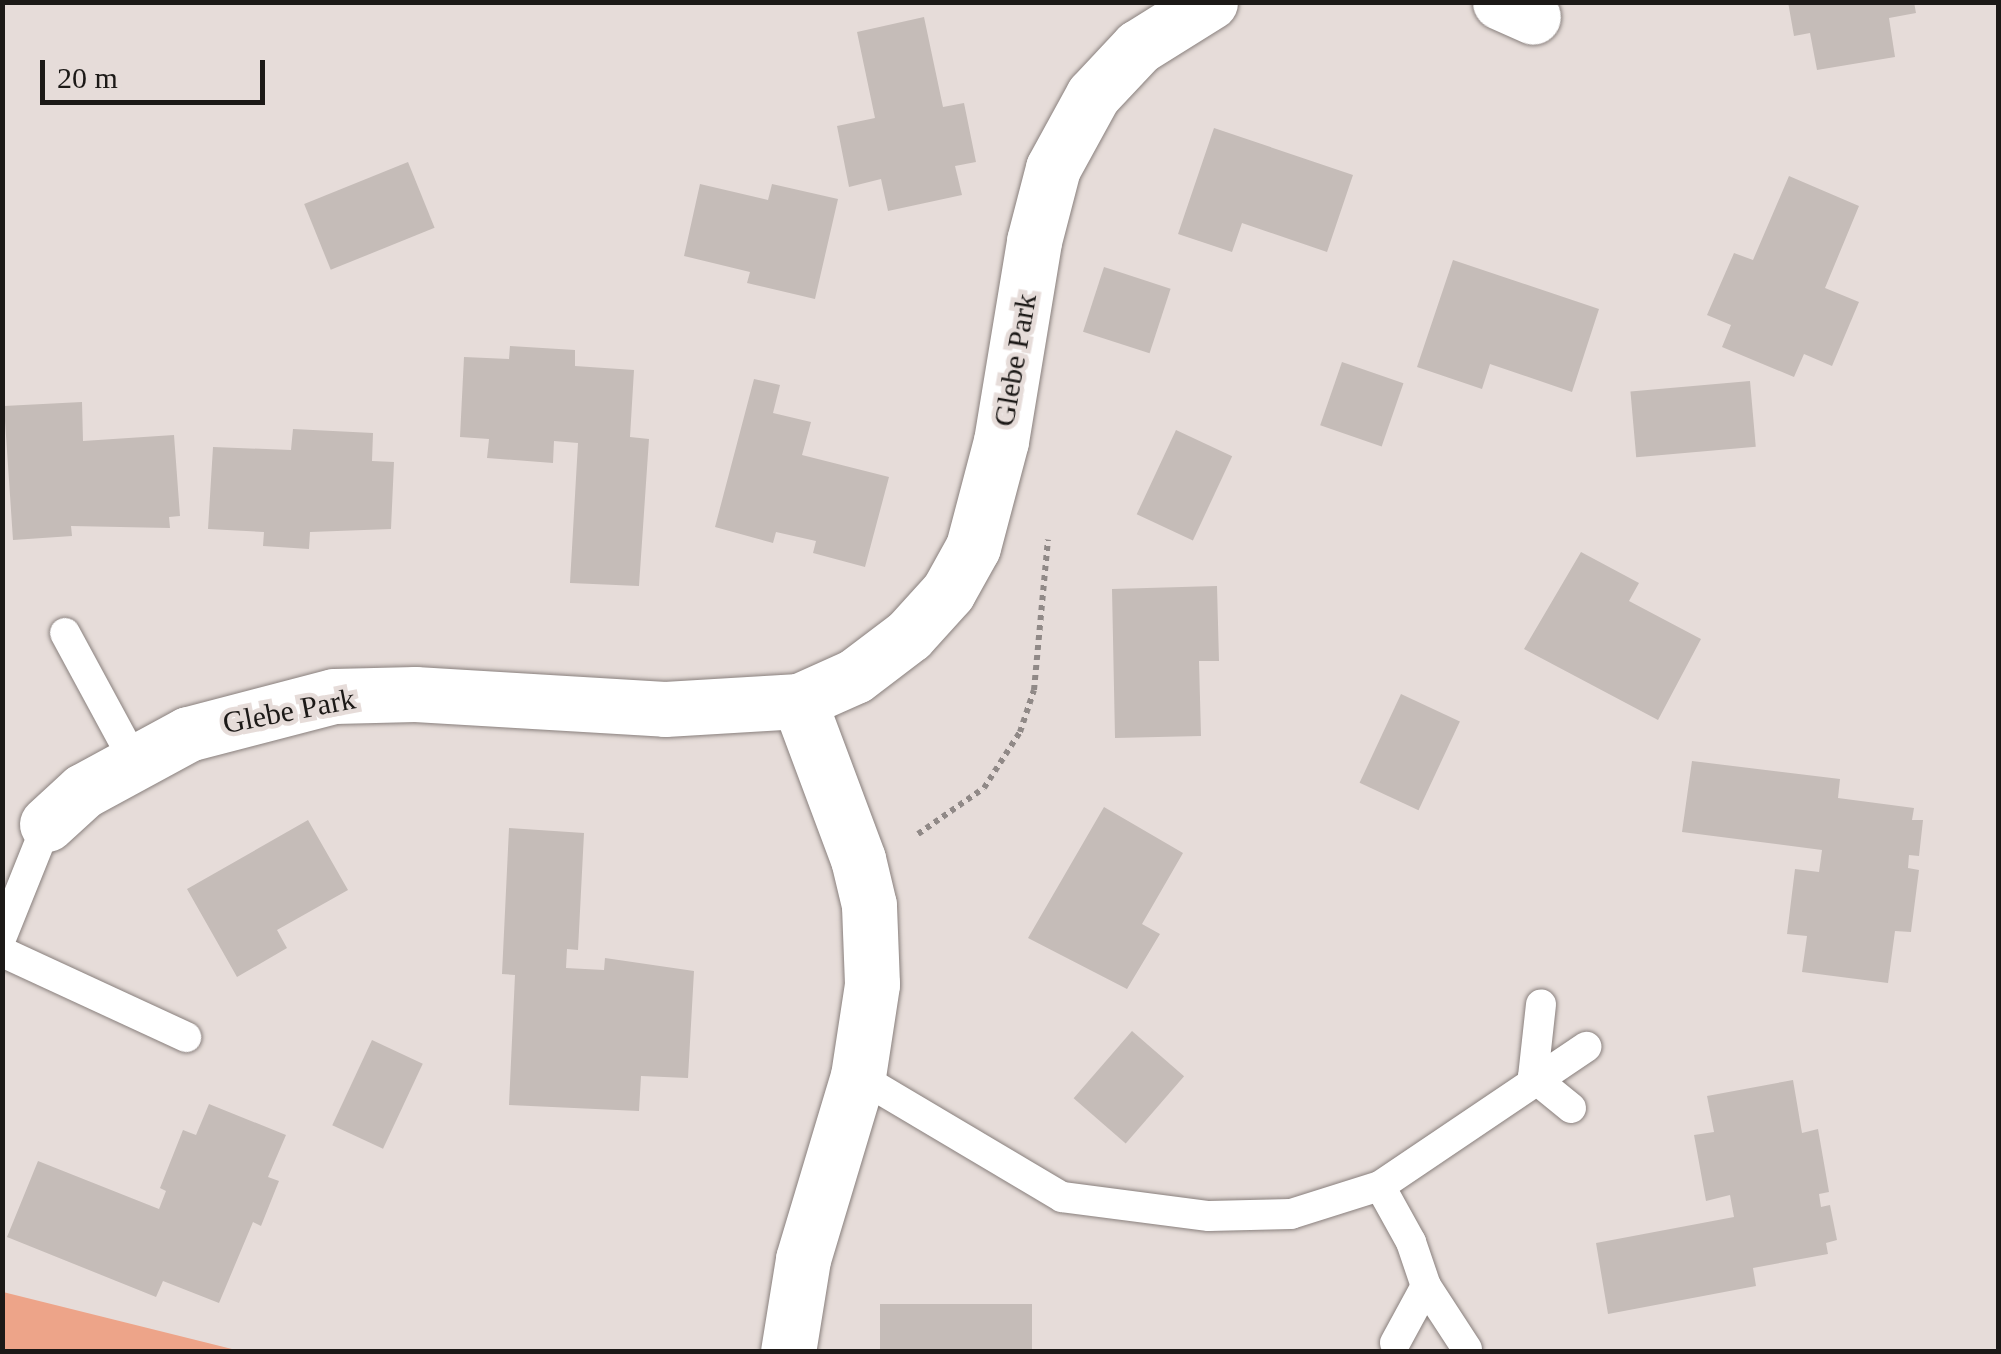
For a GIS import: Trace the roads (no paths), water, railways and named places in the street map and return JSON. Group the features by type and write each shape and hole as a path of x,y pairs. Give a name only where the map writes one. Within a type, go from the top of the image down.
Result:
{"street":[{"name":"Glebe Park","path":"47,824 133,759 248,714 334,696 415,694 666,709 799,702 856,676 909,635 948,592 988,497 1034,241 1053,168 1104,83 1138,47 1210,2"},
{"path":"788,1352 803,1259 858,1076 872,984 868,905 799,702"}],"lane":[{"path":"66,633 133,759"},
{"path":"2,936 47,824"},
{"path":"2,952 186,1038"},
{"path":"1532,1077 1541,1004"},
{"path":"858,1076 1032,1180 1104,1207 1209,1216 1291,1214 1380,1186 1532,1077 1586,1047"},
{"path":"1532,1077 1571,1108"},
{"path":"1380,1186 1411,1242 1426,1286 1467,1349"},
{"path":"1395,1343 1426,1286"}]}
